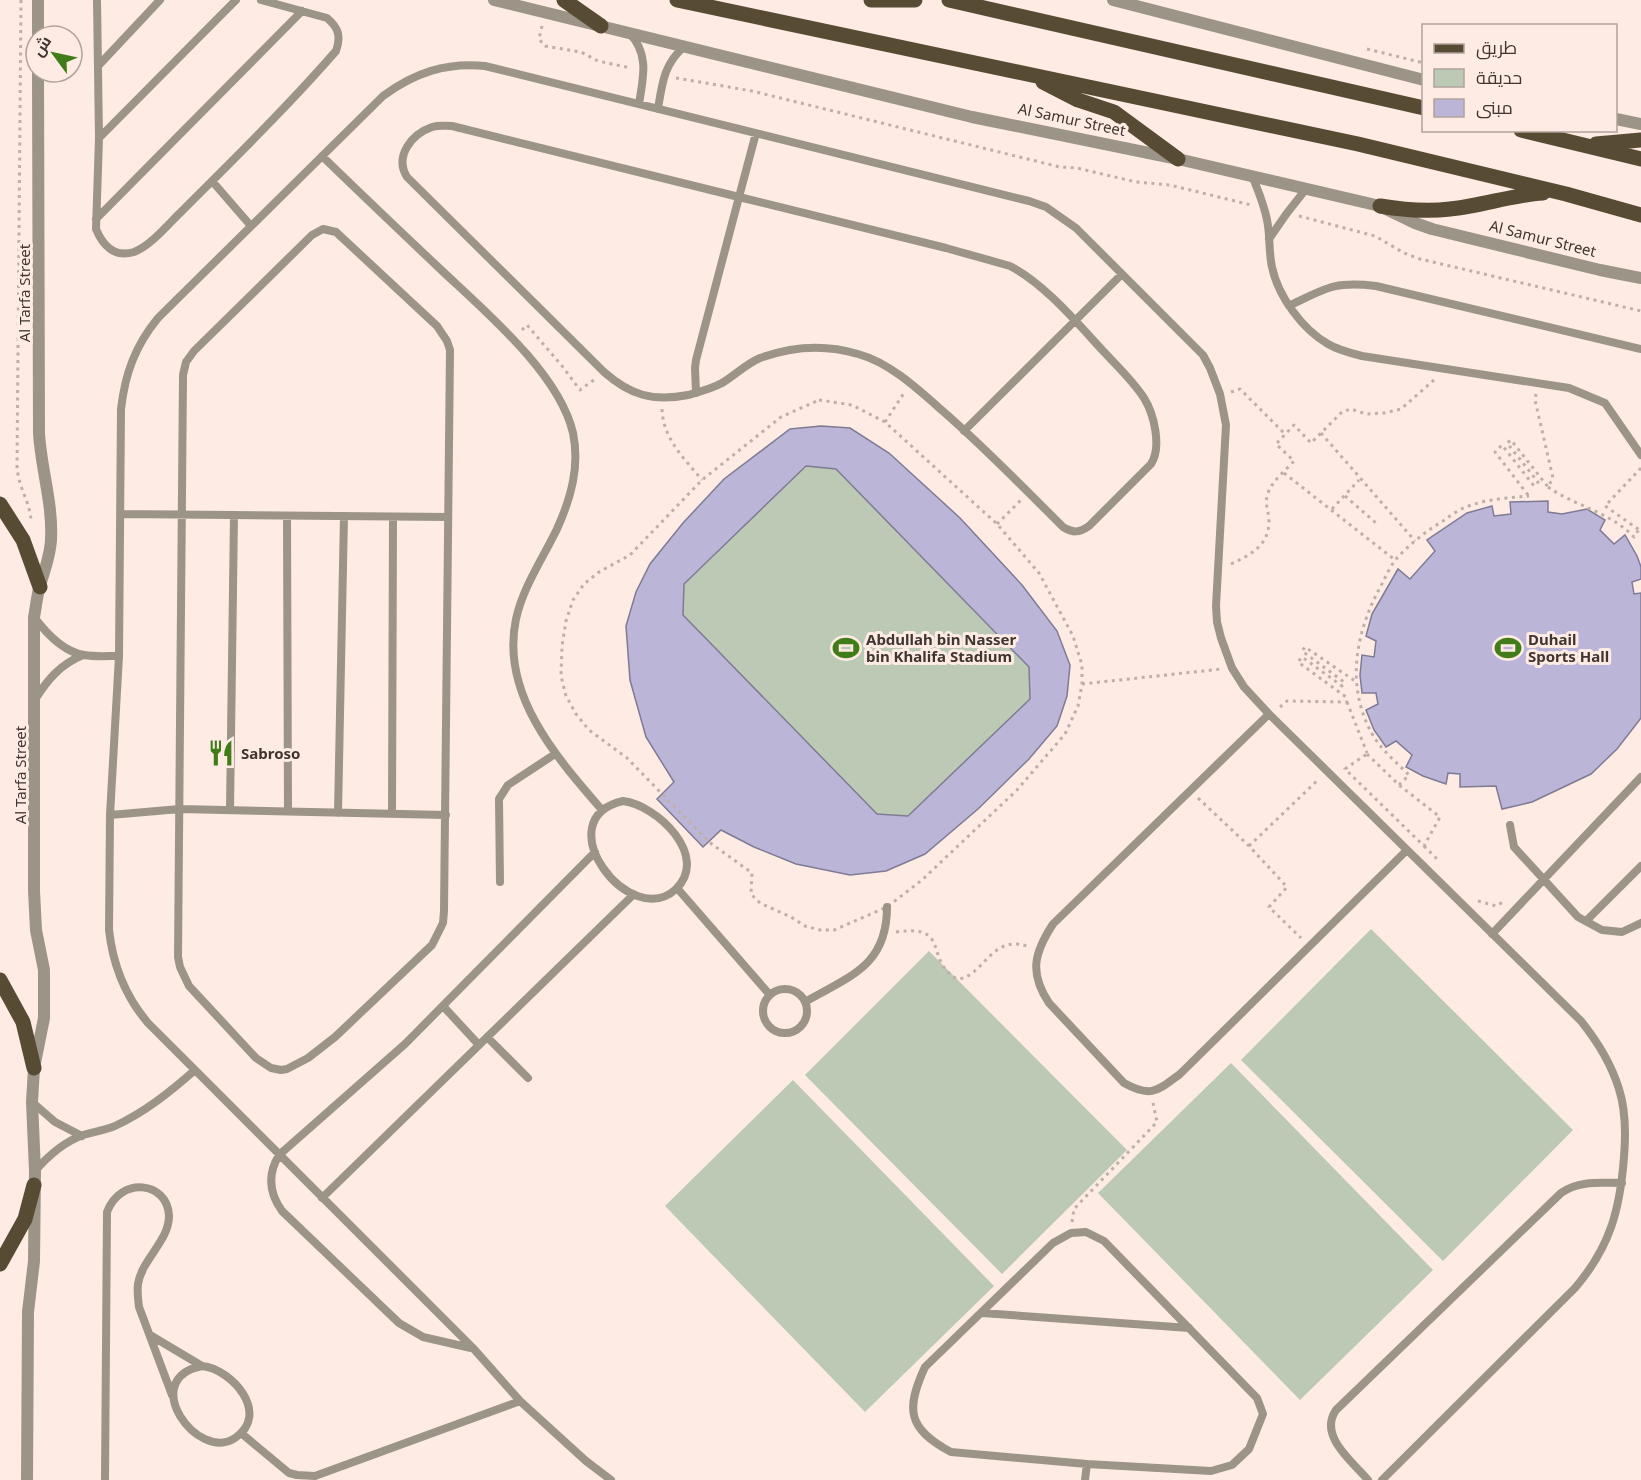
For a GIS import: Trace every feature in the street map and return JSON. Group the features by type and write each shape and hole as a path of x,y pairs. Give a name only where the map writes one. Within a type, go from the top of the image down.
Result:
{"main road":[{"path":"564,0 601,26"},
{"path":"677,0 1358,144 1566,194 1641,215"},
{"path":"871,0 915,0"},
{"path":"949,0 1422,108"},
{"path":"1034,75 1063,93 1114,112 1178,159"},
{"path":"1529,132 1641,159"},
{"path":"1584,145 1641,140"},
{"path":"1380,206 1430,211 1525,195 1566,194"},
{"path":"0,504 23,540 40,587"},
{"path":"0,980 23,1022 34,1068"},
{"path":"0,1264 25,1219 34,1178"}],"street":[{"path":"38,0 38,24"},
{"name":"Al Samur Street","path":"494,0 972,117 1178,159 1380,206 1432,229 1641,278"},
{"path":"1113,0 1422,79"},
{"name":"Al Tarfa Street","path":"27,1480 28,1312 34,1261 32,1102 34,1068 44,1018 44,970 36,930 34,891 36,698 34,617 40,587 49,560 51,525 51,509 40,453 39,433 38,84"},
{"path":"1617,119 1641,124"}],"lane":[{"path":"97,0 99,138 96,229 106,247 115,252 133,252 148,243 212,181 336,51 339,33 327,18 261,0"},
{"path":"99,65 160,0"},
{"path":"99,138 236,0"},
{"path":"96,219 302,11"},
{"path":"629,32 635,38 643,54 645,70 639,104"},
{"path":"658,109 664,75 672,59 685,46"},
{"path":"611,1480 586,1461 520,1401 473,1348 137,1010 124,988 115,964 109,930 110,815 119,656 122,409 128,370 135,351 158,318 384,96 396,86 424,72 454,65 485,66 1046,207 1069,222 1203,355 1220,394 1226,441 1216,606 1221,638 1232,668 1244,687 1269,714 1581,1021 1604,1053 1616,1080 1624,1109 1626,1130 1622,1183 1614,1221 1588,1273 1382,1480"},
{"path":"434,126 452,126 907,238 1010,266 1033,282 1076,322 1126,375 1145,399 1153,424 1156,455 1151,464 1089,526 1075,532 1063,527 964,430 910,384 861,355 839,349 815,347 792,349 759,359 722,383 696,393 662,399 634,392 614,381 406,177 402,160 408,145 419,133 434,126"},
{"path":"696,393 696,360 756,133"},
{"path":"322,156 512,340 542,373 572,431 576,453 568,504 526,591 516,619 512,648 518,679 536,722 555,754 602,810"},
{"path":"1253,177 1264,208 1272,269 1278,286 1289,306 1312,332 1327,344 1345,352 1569,388 1605,403 1641,455"},
{"path":"212,181 251,226"},
{"path":"1269,239 1306,189"},
{"path":"323,229 336,232 437,326 447,341 451,359 444,911 443,923 435,940 335,1037 298,1065 281,1070 271,1068 256,1058 189,986 180,967 177,946 182,514 183,375 186,362 194,351 312,235 323,229"},
{"path":"964,430 1076,322 1122,274"},
{"path":"1289,306 1327,287 1341,284 1376,286 1641,349"},
{"path":"122,514 448,517"},
{"path":"230,810 234,515"},
{"path":"287,516 288,812"},
{"path":"338,813 344,516"},
{"path":"392,814 393,517"},
{"path":"34,617 56,640 83,655 119,656"},
{"path":"36,698 46,681 59,668 83,655"},
{"path":"1269,714 1053,924 1038,950 1037,978 1041,991 1049,1003 1124,1083 1138,1091 1150,1093 1160,1089 1179,1074 1407,850"},
{"path":"500,882 499,799 508,785 555,754"},
{"path":"1492,934 1641,777"},
{"path":"635,802 664,822 680,841 687,860 686,870 677,888 656,899 644,899 633,895 611,876 595,852 591,841 591,830 602,810 612,803 635,802"},
{"path":"110,815 180,809 446,815"},
{"path":"1510,825 1514,848 1578,917 1602,930 1622,932 1641,923"},
{"path":"473,1348 457,1343 434,1341 399,1323 282,1211 272,1194 270,1184 274,1164 279,1155 366,1079 442,1006 595,852"},
{"path":"1586,921 1641,866"},
{"path":"677,888 770,995"},
{"path":"322,1198 633,895"},
{"path":"805,1002 863,967 877,953 885,933 887,907"},
{"path":"785,989 793,990 800,995 807,1011 805,1020 799,1028 790,1032 781,1032 772,1028 763,1012 770,995 777,990 785,989"},
{"path":"442,1006 479,1045"},
{"path":"487,1037 528,1078"},
{"path":"34,1178 61,1147 82,1136 113,1126 138,1114 161,1099 195,1070"},
{"path":"32,1102 55,1122 82,1136"},
{"path":"1368,1480 1333,1438 1330,1426 1336,1410 1562,1192 1584,1183 1622,1183"},
{"path":"105,1480 107,1212 110,1204 121,1191 138,1186 160,1196 168,1210 169,1218 160,1242 146,1262 138,1283 139,1307 149,1335 172,1395 173,1402 179,1416 204,1438 223,1443 241,1433 248,1422 249,1415 245,1395 223,1373 202,1366 149,1335"},
{"path":"1086,1232 1104,1241 1257,1398 1263,1414 1249,1449 1232,1465 1211,1471 1087,1464 951,1452 933,1443 921,1430 912,1414 914,1392 925,1368 982,1313 1053,1243 1071,1233 1086,1232"},
{"path":"982,1313 1189,1328"},
{"path":"172,1395 182,1375 202,1366"},
{"path":"241,1433 289,1473 297,1476 315,1476 520,1401"},
{"path":"1085,1480 1087,1464"}],"path":[{"path":"21,0 17,466 19,484 29,508 31,521 23,540"},
{"path":"544,13 538,39 545,46 576,51 598,61 645,70"},
{"path":"664,75 743,89 1060,168 1077,168 1136,182 1170,185 1264,208"},
{"path":"1287,213 1375,236 1420,260 1641,311"},
{"path":"512,340 527,325 580,390 604,372"},
{"path":"1218,569 1245,557 1265,541 1269,522 1266,506 1267,494 1271,486 1294,461 1276,444 1293,425 1311,443 1342,412 1351,409 1366,414 1401,409 1446,369"},
{"path":"885,422 910,384"},
{"path":"1538,384 1535,400 1553,478 1548,487"},
{"path":"1220,394 1240,389 1285,435"},
{"path":"662,399 662,421 668,436 702,480"},
{"path":"819,400 852,405 885,422 997,524 1039,573 1067,626 1082,665 1082,684 1078,706 1065,734 1017,790 922,880 887,907 834,930 820,930 805,926 760,903 751,894 752,873 709,842 627,758 589,730 576,714 566,696 561,676 561,659 566,621 573,600 584,584 599,572 630,555 702,480 781,417 819,400"},
{"path":"1321,434 1415,541"},
{"path":"1399,785 1409,775 1384,750 1370,730 1355,681 1361,635 1367,614 1395,560 1415,541 1465,507 1498,499 1529,496 1495,452 1502,445 1534,486 1538,482 1507,443 1511,440 1548,487 1559,495 1624,526 1634,537 1640,530 1605,506 1641,468"},
{"path":"1284,472 1395,560"},
{"path":"1332,510 1360,480"},
{"path":"997,524 1029,492"},
{"path":"1345,496 1376,523"},
{"path":"1355,681 1305,647 1302,651 1344,682 1342,686 1302,657 1298,662 1346,697 1367,754 1399,785 1440,817 1424,846"},
{"path":"1082,684 1232,668"},
{"path":"1269,714 1287,701 1347,702"},
{"path":"1367,754 1345,769 1440,863"},
{"path":"1249,846 1327,772"},
{"path":"1190,790 1249,846 1287,887 1269,906 1309,946"},
{"path":"1472,897 1483,904 1496,906 1503,902 1514,910"},
{"path":"885,933 913,930 924,933 933,941 944,966 957,978 969,974 1005,945 1012,943 1038,950"},
{"path":"1071,1233 1074,1209 1157,1122 1150,1093"}],"green space":[{"name":"Abdullah bin Nasser bin Khalifa Stadium","path":"790,429 1022,585 1057,631 1070,665 1067,696 1057,726 1029,759 978,809 925,854 886,871 850,875 796,864 754,847 721,830 703,847 657,799 674,782 646,737 630,680 626,626 636,592 650,564 683,523 724,479"},
{"path":"1371,929 1573,1130 1443,1261 1241,1060"},
{"path":"929,951 1127,1150 1002,1274 805,1075"},
{"path":"1231,1063 1433,1270 1300,1400 1098,1193"},
{"path":"793,1080 994,1286 865,1412 665,1206"}],"building":[{"path":"821,426 850,428 889,453 960,518 1022,585 1057,631 1070,665 1067,696 1057,726 1029,759 978,809 925,854 886,871 850,875 796,864 754,847 721,830 703,847 657,799 674,782 646,737 630,680 626,626 636,592 650,564 683,523 724,479 790,429","holes":["806,466 836,469 1029,667 1030,699 908,816 877,814 683,615 684,584"]},
{"name":"Duhail Sports Hall","path":"1548,501 1548,512 1562,514 1587,509 1605,520 1600,530 1614,544 1625,535 1637,556 1641,567 1641,579 1632,582 1634,594 1641,593 1641,718 1617,749 1591,774 1532,802 1502,809 1496,786 1460,787 1460,774 1448,773 1446,784 1423,776 1406,767 1412,755 1396,741 1386,747 1374,730 1366,710 1378,704 1376,693 1362,693 1360,675 1362,655 1374,657 1376,641 1366,636 1372,614 1398,569 1410,579 1435,551 1427,540 1467,513 1492,506 1494,516 1511,514 1510,502"}],"place":[{"name":"Abdullah bin Nasser bin Khalifa Stadium","path":"846,648"},
{"name":"Duhail Sports Hall","path":"1508,648"},
{"name":"Sabroso","path":"221,753"}]}
